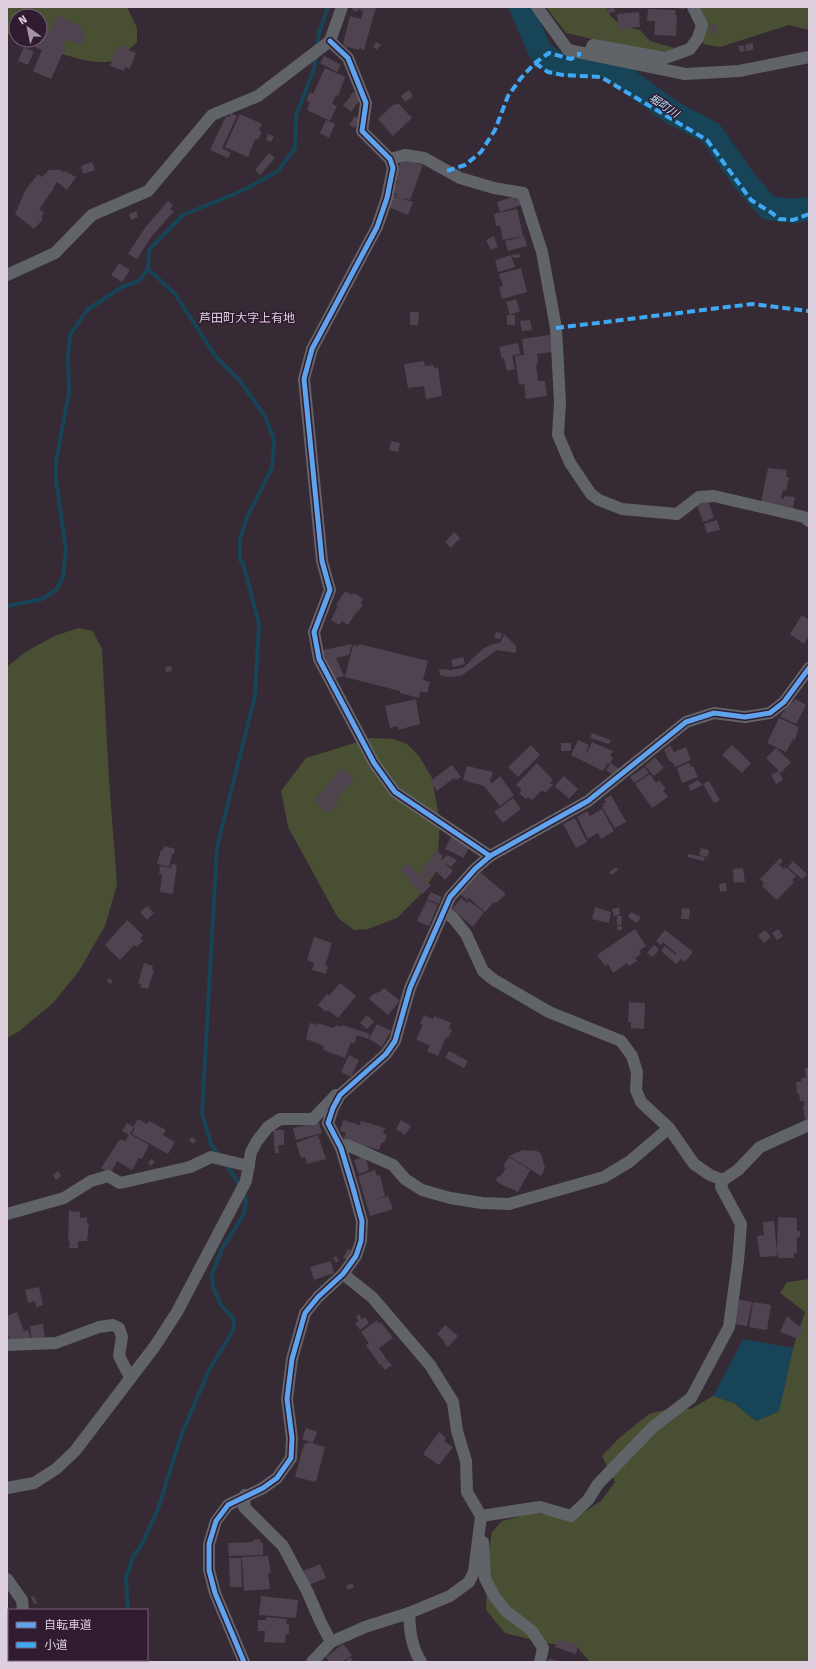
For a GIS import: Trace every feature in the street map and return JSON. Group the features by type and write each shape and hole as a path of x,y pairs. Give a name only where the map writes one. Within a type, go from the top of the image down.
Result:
{"street":[{"path":"7,275 55,253 92,215 148,191 212,115 258,96 330,41 342,7"},
{"path":"537,7 568,50 685,74 739,71 809,57"},
{"path":"589,54 593,45 665,58 690,50 698,38 702,25 694,7"},
{"path":"330,41 348,58 366,103 362,131 390,158 393,168 387,198 377,226 312,349 304,378 322,561 330,590 314,632 319,659 374,763 395,792 490,856"},
{"path":"390,158 405,155 424,158 460,178 494,188 523,193 542,252 556,328 560,402 558,435 570,463 591,494 599,500 622,509 677,514 699,497 714,496 804,516 809,521"},
{"path":"244,1662 215,1593 209,1570 209,1544 216,1521 228,1505 245,1495 263,1488 277,1478 291,1458 292,1438 287,1399 292,1359 305,1313 318,1297 343,1274 356,1256 361,1241 362,1221 354,1188 341,1148 328,1124 333,1108 340,1095 386,1054 395,1041 410,988 450,897 490,856 588,801 686,722 714,713 745,717 770,713 784,702 809,668"},
{"path":"444,911 453,918 466,934 483,971 494,980 549,1012 621,1042 632,1056 637,1072 636,1090 641,1102 669,1128 694,1164 710,1175 723,1180"},
{"path":"7,1488 34,1483 56,1469 75,1451 155,1346 177,1312 246,1181 251,1152 257,1141 268,1127 280,1119 313,1119 338,1093 340,1095"},
{"path":"481,1516 540,1507 571,1516 588,1500 598,1484 653,1427 690,1398 729,1327 738,1261 741,1224 721,1187 723,1180 738,1170 760,1147 809,1125"},
{"path":"341,1148 347,1145 393,1165 405,1179 422,1190 456,1199 482,1203 509,1204 604,1177 629,1162 669,1128"},
{"path":"7,1214 64,1198 91,1181 108,1176 120,1183 190,1167 211,1157 249,1166"},
{"path":"312,1662 332,1642 365,1627 409,1613 450,1596 468,1582 474,1572 481,1516 467,1492 466,1461 457,1431 453,1402 430,1365 372,1297 343,1274"},
{"path":"7,1345 56,1343 99,1327 113,1325 119,1328 122,1337 119,1356 130,1377"},
{"path":"245,1495 244,1507 283,1546 332,1642"},
{"path":"479,1529 482,1530 485,1578 494,1596 506,1611 532,1630 543,1648 540,1662"},
{"path":"7,1579 22,1600 23,1609"},
{"path":"409,1613 410,1636 416,1654 421,1662"}],"green space":[{"path":"7,7 127,7 137,28 137,42 116,60 103,62 68,56 45,48 48,48 48,8 8,8 7,34"},
{"path":"546,7 606,7 610,15 621,26 640,30 650,41 674,48 668,51 644,51 566,33"},
{"path":"699,7 809,7 809,30 789,25 720,47 703,44 706,23"},
{"path":"79,628 93,631 102,649 109,779 117,885 105,926 79,971 53,1003 18,1032 7,1038 7,667 24,653 54,636"},
{"path":"371,738 394,739 407,744 419,756 432,778 440,822 437,870 422,893 397,918 368,929 354,930 338,918 288,827 281,791 306,758"},
{"path":"809,1279 809,1662 590,1662 577,1647 545,1643 505,1633 486,1610 489,1548 492,1532 502,1521 533,1513 575,1518 601,1501 615,1482 602,1456 619,1438 649,1414 672,1408 691,1409 713,1396 734,1403 756,1421 779,1411 793,1348 805,1312 780,1293 787,1282"}],"water":[{"path":"743,1339 793,1348 779,1411 756,1421 734,1403 713,1396"}],"building":[{"path":"353,7 376,7 364,50 344,46 345,45 343,44 350,16 361,19 363,11 358,9 357,12 352,10"},
{"path":"685,7 685,9 673,8"},
{"path":"614,8 615,12 608,13 607,9"},
{"path":"648,9 676,10 676,36 654,35 655,21 647,21"},
{"path":"639,12 640,27 618,29 617,14"},
{"path":"57,15 83,27 81,30 85,32 83,37 85,38 81,46 66,39 63,45 66,46 51,79 33,71 42,50 37,48 48,48 48,31 50,32"},
{"path":"710,24 716,24 717,33 711,34"},
{"path":"376,42 381,44 377,50 373,47"},
{"path":"753,43 753,50 746,51 745,45"},
{"path":"121,45 136,53 130,69 125,67 124,71 110,66 117,46 120,47"},
{"path":"743,45 745,51 740,52 738,46"},
{"path":"24,48 34,52 28,65 18,61"},
{"path":"324,56 341,65 337,72 320,63"},
{"path":"325,68 345,77 338,96 336,95 332,104 337,106 330,121 307,110 310,102 306,101 310,92 313,94"},
{"path":"409,90 413,96 405,102 401,96"},
{"path":"355,91 359,101 351,112 343,105"},
{"path":"398,103 412,118 393,136 378,119 394,104 395,105"},
{"path":"231,113 237,116 222,148 231,153 228,158 210,150 226,116 229,117"},
{"path":"240,114 262,124 259,130 262,132 258,140 255,139 248,157 225,147"},
{"path":"355,116 360,119 355,128 349,125"},
{"path":"326,120 335,124 329,138 320,133"},
{"path":"268,134 274,136 271,142 266,140"},
{"path":"269,153 275,158 260,175 255,170"},
{"path":"404,160 423,165 410,200 404,198 403,200 396,197 397,193 393,193 398,180 395,179 401,161"},
{"path":"92,162 95,170 83,174 81,166"},
{"path":"49,170 60,170 64,172 60,178 65,171 76,177 67,190 57,182 39,209 44,213 41,217 43,219 34,229 15,214 26,189 38,174 42,177"},
{"path":"393,195 396,195 395,197 403,200 402,203 404,199 413,202 408,215 388,207"},
{"path":"519,195 522,205 500,212 497,202"},
{"path":"168,201 173,205 170,209 174,211 152,236 137,259 128,254 144,229"},
{"path":"517,209 523,236 503,240 500,226 496,226 494,214"},
{"path":"136,211 138,217 131,220 129,214"},
{"path":"494,236 498,247 491,250 486,240"},
{"path":"524,236 527,246 508,251 505,241"},
{"path":"520,254 521,257 513,258 512,255"},
{"path":"511,255 515,267 498,272 495,260"},
{"path":"119,263 130,270 122,282 111,275"},
{"path":"521,268 527,292 502,299 499,287 503,286 499,274"},
{"path":"516,299 520,311 510,315 506,302"},
{"path":"410,312 419,312 418,325 410,325"},
{"path":"507,315 515,315 515,325 507,325"},
{"path":"530,320 532,330 522,331 520,321"},
{"path":"550,335 552,352 537,354 538,364 536,365 538,381 545,381 547,396 526,399 524,384 519,385 515,356 524,355 522,339"},
{"path":"518,343 520,354 512,356 515,369 507,371 504,358 502,359 499,347"},
{"path":"424,361 425,366 434,365 434,368 438,367 442,396 426,399 424,386 408,388 404,364"},
{"path":"391,441 400,443 398,452 389,450"},
{"path":"768,468 787,470 786,477 789,477 786,491 783,490 781,498 784,499 784,496 795,497 793,508 761,502"},
{"path":"708,501 714,518 703,522 697,505"},
{"path":"717,520 720,530 707,533 704,524"},
{"path":"454,532 460,538 451,548 445,542"},
{"path":"345,591 352,595 354,593 363,599 361,603 363,604 348,625 342,621 339,625 331,620 338,606 336,605"},
{"path":"802,615 809,620 809,636 804,644 790,634"},
{"path":"496,632 502,633 500,639 494,638"},
{"path":"504,634 516,646 516,653 497,650 461,676 448,677 440,675 439,669 450,670 463,668 484,648 500,643"},
{"path":"352,644 349,655 336,658 344,676 333,679 323,650"},
{"path":"359,644 428,661 423,680 430,682 427,693 420,691 419,698 400,693 400,691 345,677 353,645 359,646"},
{"path":"463,657 465,664 453,667 451,660"},
{"path":"171,666 172,671 166,672 165,667"},
{"path":"416,699 420,724 398,730 398,726 390,728 385,706"},
{"path":"795,699 806,705 796,724 780,717 790,702 792,703"},
{"path":"779,718 799,727 795,740 793,739 786,752 767,743"},
{"path":"592,733 611,740 609,744 590,738"},
{"path":"578,740 589,745 586,752 587,753 592,742 613,751 610,756 613,757 610,764 608,763 603,771 571,755"},
{"path":"561,743 571,743 571,751 561,751"},
{"path":"531,745 540,755 518,777 508,767"},
{"path":"670,745 674,752 686,747 691,760 675,767 672,761 670,762 664,750"},
{"path":"732,745 751,763 742,773 722,755"},
{"path":"776,748 791,762 781,773 766,758"},
{"path":"655,757 664,768 654,776 645,766"},
{"path":"537,763 553,780 550,783 553,785 545,793 542,790 532,800 528,797 526,799 519,793 522,790 516,785"},
{"path":"611,763 619,769 614,776 606,770"},
{"path":"689,763 691,767 693,766 698,777 682,783 677,768"},
{"path":"452,765 461,777 456,780 454,778 437,791 430,781"},
{"path":"467,766 493,772 490,782 492,783 500,776 514,795 500,806 484,786 463,780"},
{"path":"644,767 649,773 634,783 630,777"},
{"path":"341,768 354,780 336,801 323,789"},
{"path":"779,771 783,780 776,784 771,775"},
{"path":"650,774 656,783 659,780 666,789 663,790 668,797 652,808 635,784"},
{"path":"564,776 578,789 569,799 555,786"},
{"path":"698,780 702,785 691,791 688,786"},
{"path":"709,781 720,800 714,803 703,784"},
{"path":"322,790 338,803 329,814 314,800"},
{"path":"611,795 626,822 615,828 602,807 606,802 604,799"},
{"path":"513,798 521,809 503,823 494,812"},
{"path":"602,809 614,831 601,839 598,833 588,839 577,817 587,811 590,816"},
{"path":"575,818 587,842 576,848 563,824"},
{"path":"451,837 470,845 464,858 445,849"},
{"path":"164,846 175,849 174,854 172,854 169,867 157,864 161,850 163,850"},
{"path":"701,848 709,850 708,857 699,855"},
{"path":"436,850 443,856 441,859 442,860 447,855 457,860 451,867 444,862 453,871 445,880 436,871 427,880 420,873 425,868 423,866 432,857 435,857 433,854"},
{"path":"688,854 705,857 704,861 687,857"},
{"path":"780,858 783,861 779,865 784,869 786,867 796,876 792,880 794,882 777,900 762,886 764,883 760,879"},
{"path":"793,861 807,874 802,879 788,867"},
{"path":"406,863 431,885 423,894 407,880 409,878 400,870"},
{"path":"172,864 177,865 173,894 160,892 162,874 159,874 160,866 171,868"},
{"path":"616,867 618,870 611,875 609,872"},
{"path":"743,868 745,882 734,883 733,869"},
{"path":"480,872 506,894 496,903 494,902 485,912 469,898 467,900 460,894"},
{"path":"726,883 727,891 720,892 719,884"},
{"path":"431,892 442,897 439,904 427,899"},
{"path":"461,898 467,903 469,901 484,912 473,927 452,909"},
{"path":"427,900 438,905 429,926 417,921"},
{"path":"147,906 154,913 147,920 140,912"},
{"path":"595,907 611,912 609,923 592,919"},
{"path":"619,907 620,915 614,916 612,909"},
{"path":"682,908 690,909 689,919 681,919"},
{"path":"631,912 641,917 637,923 628,917"},
{"path":"617,916 622,916 621,925 617,925"},
{"path":"127,920 143,935 140,938 143,941 137,947 134,945 120,960 105,945"},
{"path":"617,926 622,926 622,930 617,930"},
{"path":"635,929 646,946 639,951 641,954 635,958 637,961 629,966 627,963 613,973 608,964 605,966 597,955"},
{"path":"778,929 783,936 777,940 772,933"},
{"path":"665,930 693,952 685,962 681,959 676,964 661,951 665,946 676,955 677,954 663,942 661,945 656,941"},
{"path":"765,930 771,937 764,943 758,936"},
{"path":"314,937 332,943 325,966 328,966 326,974 312,970 314,963 307,960"},
{"path":"654,945 659,949 653,957 647,953"},
{"path":"144,963 153,966 152,969 154,970 148,989 140,987 141,984 138,983"},
{"path":"109,978 113,981 111,984 106,981"},
{"path":"340,983 356,996 338,1018 328,1010 326,1012 318,1005 327,994 329,996"},
{"path":"384,988 400,1001 388,1015 369,999 372,995"},
{"path":"629,1002 645,1003 644,1029 631,1028 631,1022 628,1022"},
{"path":"367,1015 374,1022 367,1029 360,1023"},
{"path":"424,1015 433,1019 434,1016 451,1023 449,1028 452,1030 448,1038 446,1037 438,1056 427,1051 430,1046 416,1039 423,1025 420,1024"},
{"path":"310,1023 317,1025 317,1023 334,1028 336,1025 342,1027 342,1025 370,1034 368,1039 357,1035 354,1044 351,1042 345,1058 323,1050 324,1046 306,1039"},
{"path":"377,1024 391,1031 382,1047 369,1039"},
{"path":"449,1051 468,1061 464,1068 445,1058"},
{"path":"349,1055 359,1060 351,1077 341,1072"},
{"path":"805,1068 809,1068 809,1119 805,1119 803,1105 805,1105 804,1101 800,1101 799,1094 797,1094 796,1082 801,1082 801,1078 806,1078"},
{"path":"138,1119 147,1124 149,1121 166,1130 163,1135 175,1142 168,1154 132,1134 135,1128 133,1127"},
{"path":"343,1120 360,1125 361,1121 385,1128 383,1133 387,1135 384,1143 382,1142 379,1150 343,1140 346,1133 340,1131"},
{"path":"401,1120 411,1126 405,1135 396,1129"},
{"path":"319,1122 322,1133 296,1140 293,1128"},
{"path":"127,1123 134,1127 130,1134 149,1145 142,1159 139,1158 132,1170 117,1161 111,1173 101,1168 120,1139 125,1141 129,1135 122,1131"},
{"path":"273,1130 284,1130 284,1145 278,1145 279,1153 275,1153"},
{"path":"318,1135 326,1159 307,1164 305,1157 301,1158 296,1143"},
{"path":"192,1137 196,1141 193,1144 189,1140"},
{"path":"523,1150 537,1151 541,1154 545,1168 541,1176 509,1156"},
{"path":"365,1156 369,1170 359,1174 354,1160"},
{"path":"509,1157 530,1170 518,1192 500,1184 496,1180 506,1168 503,1166"},
{"path":"151,1159 155,1162 151,1166 148,1163"},
{"path":"375,1170 377,1176 380,1175 385,1196 371,1201 388,1196 393,1209 370,1216 358,1176"},
{"path":"58,1171 61,1176 56,1180 53,1175"},
{"path":"69,1211 80,1212 80,1218 87,1217 87,1223 89,1223 87,1241 78,1241 78,1248 69,1248"},
{"path":"778,1217 797,1218 797,1231 800,1231 800,1237 797,1237 797,1253 794,1253 794,1258 778,1258"},
{"path":"774,1221 777,1256 760,1257 757,1236 764,1235 763,1222"},
{"path":"348,1249 353,1251 348,1260 343,1258"},
{"path":"336,1256 339,1261 336,1263 333,1258"},
{"path":"331,1261 334,1273 314,1280 310,1267"},
{"path":"39,1287 43,1305 36,1307 35,1301 28,1303 25,1290"},
{"path":"737,1299 752,1302 747,1326 733,1324"},
{"path":"753,1302 771,1305 767,1330 749,1327"},
{"path":"17,1312 24,1331 28,1330 31,1339 22,1343 20,1338 10,1341 7,1333 7,1316"},
{"path":"359,1314 362,1319 365,1317 369,1323 360,1330 355,1323 359,1321 356,1317"},
{"path":"787,1316 803,1328 798,1339 780,1332"},
{"path":"377,1320 379,1324 381,1322 393,1338 379,1348 387,1360 380,1365 366,1345 369,1343 361,1332"},
{"path":"43,1324 45,1340 32,1342 30,1326"},
{"path":"445,1325 458,1336 448,1347 437,1334"},
{"path":"387,1360 392,1365 385,1370 381,1365"},
{"path":"306,1428 317,1432 313,1443 302,1439"},
{"path":"439,1432 446,1438 444,1441 453,1447 439,1465 423,1454"},
{"path":"308,1442 325,1447 316,1482 295,1477 304,1444 307,1444"},
{"path":"260,1539 261,1543 263,1543 263,1555 229,1556 228,1543 253,1542 253,1540"},
{"path":"268,1556 271,1573 268,1573 270,1589 244,1591 242,1557"},
{"path":"229,1558 241,1558 242,1587 230,1587"},
{"path":"320,1564 326,1578 309,1585 303,1571"},
{"path":"352,1583 354,1587 348,1590 346,1586"},
{"path":"34,1596 37,1603 34,1604 31,1597"},
{"path":"261,1596 298,1600 296,1618 259,1615"},
{"path":"266,1617 287,1619 286,1624 289,1624 289,1634 286,1634 285,1643 264,1642 265,1631 258,1631 258,1620 266,1620"},
{"path":"557,1639 578,1645 576,1654 555,1647"},
{"path":"7,1643 8,1660 7,1662"},
{"path":"343,1644 352,1655 342,1662 329,1662 326,1657"},
{"path":"350,1657 354,1662 344,1662"},
{"path":"549,1658 560,1662 548,1662"}],"waterway":[{"path":"317,48 319,33 328,7"},
{"name":"堀町川","path":"521,7 540,51 556,64 608,66 670,111 711,133 744,180 768,208 794,211 809,209"},
{"path":"7,606 42,599 56,590 63,577 66,550 56,480 56,461 69,393 68,357 70,335 87,310 122,287 139,281 148,269 149,250 183,215 246,189 278,171 295,148 296,116 314,69 316,55"},
{"path":"148,269 175,294 216,357 240,381 265,416 273,436 274,447 272,468 247,517 240,539 240,560 243,563 259,624 255,696 217,847 202,1114 211,1144 219,1155"},
{"path":"226,1164 241,1187"},
{"path":"128,1609 126,1578 133,1557 142,1544 158,1509 181,1436 209,1370 234,1329 233,1318 221,1305 213,1287 212,1274 222,1249 244,1214 246,1200 243,1193"}],"marked path":[{"path":"447,171 465,165 481,152 495,130 508,96 521,78 535,63 549,53 571,59 579,55 579,52"},
{"path":"535,63 548,72 563,75 601,77 707,140 751,200 779,219 793,220 809,214"},
{"path":"556,328 752,304 809,311"}],"cycle path":[{"path":"330,41 348,58 366,103 362,131 390,159 393,168 387,198 377,227 312,349 304,379 322,561 330,590 314,632 319,659 374,763 395,792 490,856"},
{"path":"244,1662 215,1593 209,1570 209,1544 216,1521 228,1505 263,1488 277,1478 291,1458 292,1438 287,1399 292,1359 305,1313 318,1297 343,1274 356,1256 361,1241 362,1221 353,1188 341,1148 328,1123 333,1108 340,1095 386,1054 395,1041 410,988 450,897 475,869 490,856 588,801 686,722 714,713 745,717 770,713 784,702 809,668"}],"district":[{"name":"芦田町大字上有地","path":"247,318"}]}
